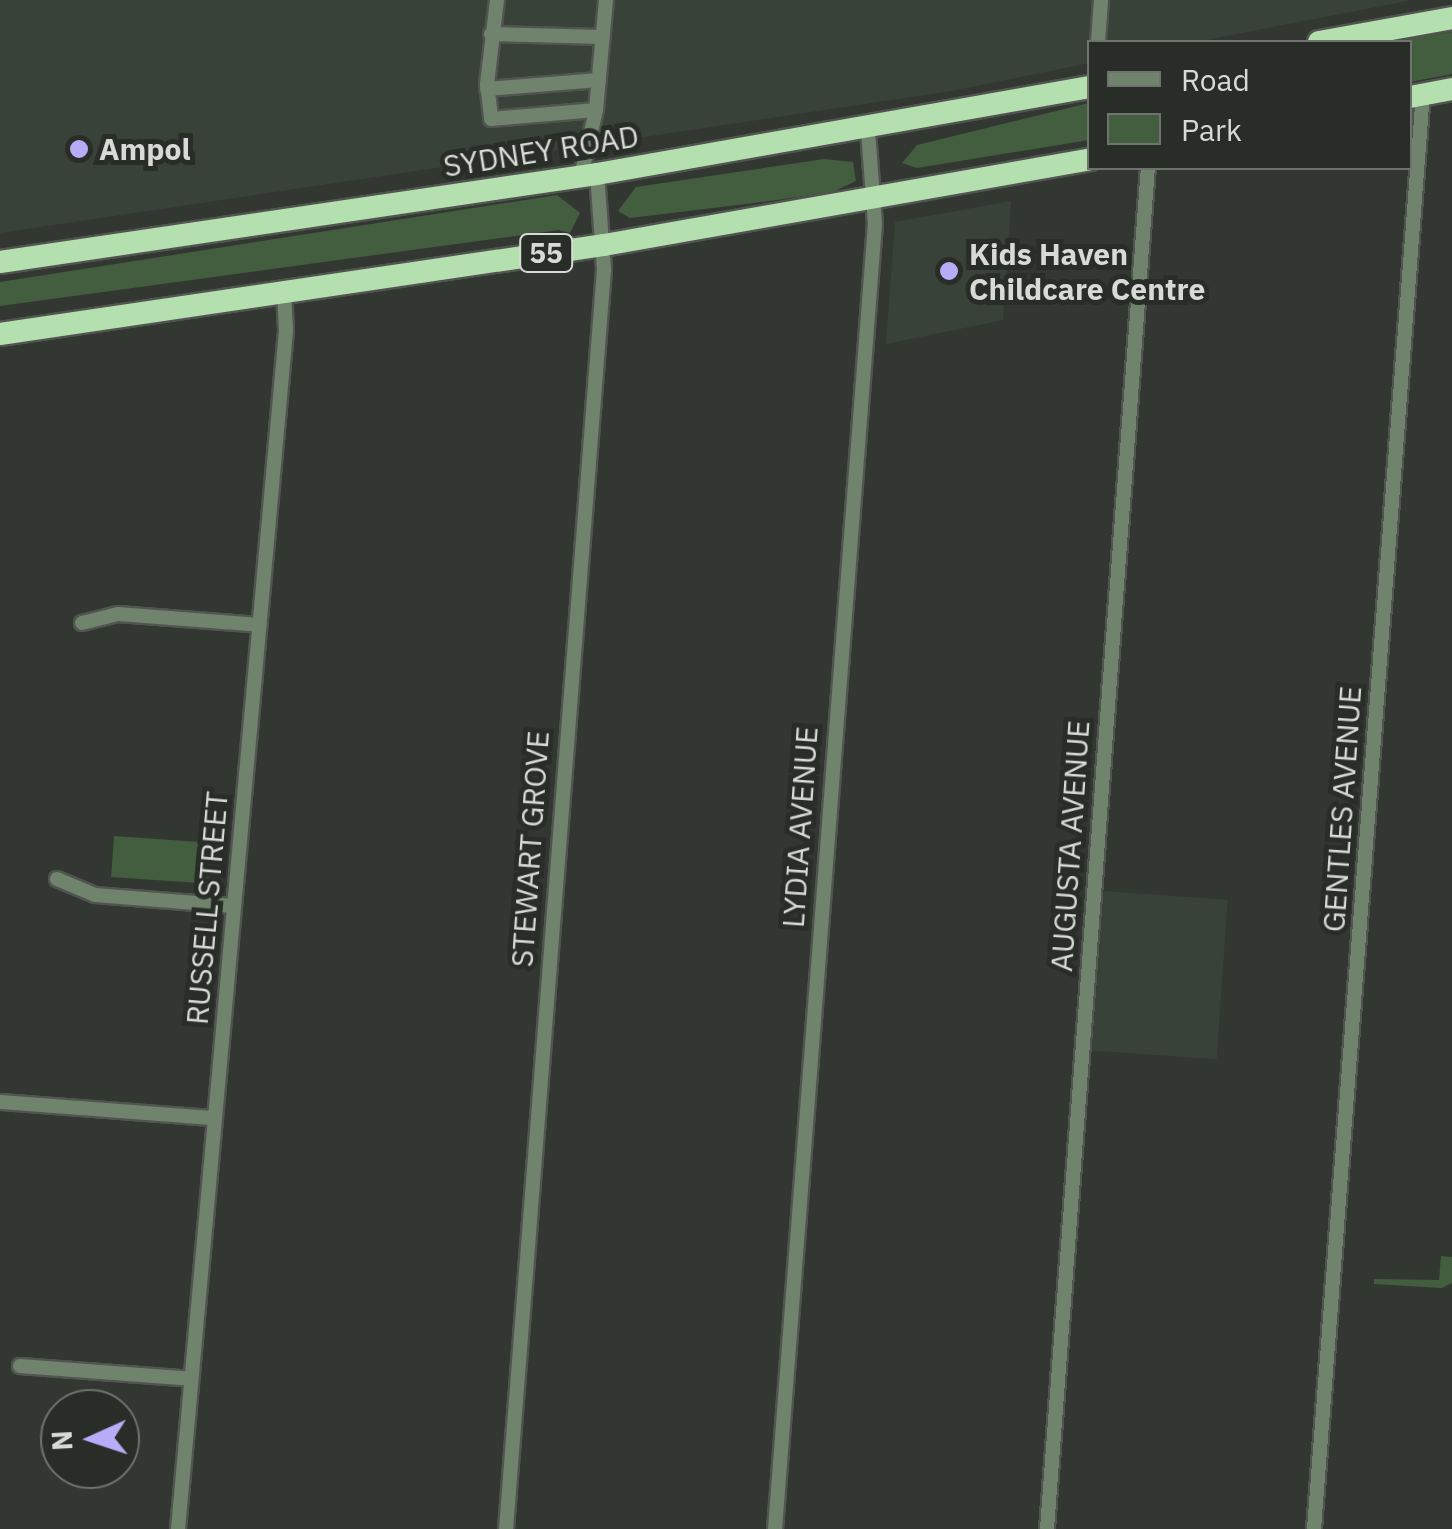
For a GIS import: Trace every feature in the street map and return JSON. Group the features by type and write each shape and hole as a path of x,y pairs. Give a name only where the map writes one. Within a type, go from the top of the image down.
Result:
{"highway":[{"path":"1330,40 1452,18"},
{"name":"SYDNEY ROAD","path":"0,262 589,175 868,130 1087,88"},
{"path":"1416,95 1452,88"},
{"name":"55","path":"0,334 604,245 1087,160"}],"street":[{"path":"497,0 487,89 488,114 495,122 596,110"},
{"name":"STEWART GROVE","path":"506,1529 604,245 589,175 606,0"},
{"path":"1098,40 1101,0"},
{"path":"491,34 602,38"},
{"path":"487,89 599,80"},
{"name":"GENTLES AVENUE","path":"1412,151 1416,95"},
{"name":"LYDIA AVENUE","path":"775,1529 875,200 868,130"},
{"name":"AUGUSTA AVENUE","path":"1047,1529 1148,170"},
{"name":"GENTLES AVENUE","path":"1314,1529 1411,170"},
{"name":"RUSSELL STREET","path":"178,1529 260,626 284,292"},
{"path":"82,623 118,614 260,626"},
{"path":"56,879 95,895 234,906"},
{"path":"0,1102 214,1118"},
{"path":"20,1366 191,1378"}],"shaded area":[{"path":"0,0 1412,0 1206,40 1087,40 1087,63 952,91 0,233"},
{"name":"Kids Haven Childcare Centre","path":"1011,201 1003,320 886,344 895,222"},
{"path":"1103,891 1228,900 1217,1059 1092,1051"}],"green space":[{"path":"1452,32 1452,74 1412,82 1412,40 1403,40"},
{"path":"1087,103 1087,140 917,168 902,163 917,145"},
{"path":"824,159 853,162 856,181 833,192 754,203 630,218 618,211 636,187"},
{"path":"557,195 580,213 570,233 559,230 0,306 0,282"},
{"path":"114,836 221,843 218,884 111,877"},
{"path":"1441,1256 1452,1257 1452,1283 1442,1288 1374,1284 1374,1279 1439,1280"}],"place":[{"name":"Ampol","path":"79,149"},
{"name":"Kids Haven Childcare Centre","path":"949,271"}]}
